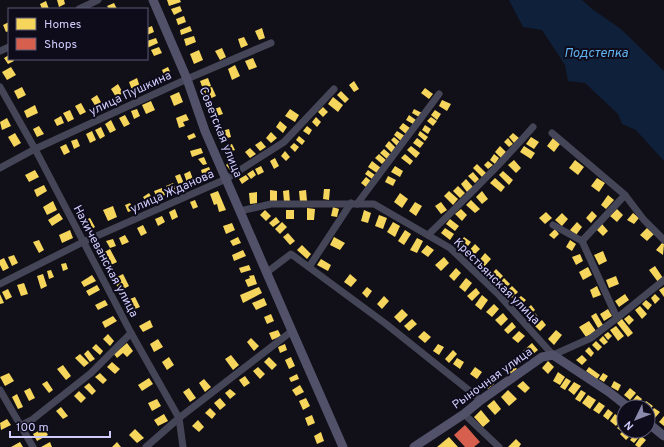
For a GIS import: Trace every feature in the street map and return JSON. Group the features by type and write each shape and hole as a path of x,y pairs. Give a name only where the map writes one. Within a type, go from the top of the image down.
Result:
{"street":[{"path":"82,8 98,0"},
{"name":"Советская улица","path":"153,0 187,79 205,131 343,447"},
{"name":"улица Пушкина","path":"0,168 35,149 187,79 271,43"},
{"name":"Нахичеванская улица","path":"0,87 35,149 131,333 178,418 183,447"},
{"name":"улица Жданова","path":"0,284 83,242 226,179 284,142 334,89"},
{"path":"309,267 354,204 439,94"},
{"path":"428,234 484,180 533,127"},
{"path":"552,133 625,195 644,220 664,240"},
{"path":"582,241 625,195"},
{"name":"Крестьянская улица","path":"240,211 271,204 374,204 450,248 498,294 553,355 617,399"},
{"path":"553,224 582,241 617,318"},
{"path":"266,273 291,254 386,324 481,400"},
{"name":"Рыночная улица","path":"414,447 464,414 481,400 542,357 553,355 591,338 664,280"},
{"path":"146,447 178,418 292,331"},
{"path":"20,426 33,419 91,373 131,333"},
{"path":"0,390 33,447"},
{"path":"464,414 499,447"},
{"path":"656,430 664,436"}],"water":[{"name":"Подстепка","path":"509,0 582,0 592,9 621,29 664,71 664,161 636,130 622,124 618,114 585,83 568,81 565,65 542,30 523,27"}],"building: Homes":[{"path":"57,0 64,0 65,4 59,7"},
{"path":"167,0 180,0 181,2 169,6"},
{"path":"46,1 49,8 42,8 40,4"},
{"path":"114,3 116,8 108,8 107,6"},
{"path":"180,6 182,11 174,15 171,9"},
{"path":"184,16 186,22 178,25 176,19"},
{"path":"8,22 8,31 6,32 3,25"},
{"path":"152,26 154,32 148,35 148,28"},
{"path":"190,26 192,31 181,35 180,30"},
{"path":"262,28 265,38 259,40 255,31"},
{"path":"194,36 196,42 186,46 184,39"},
{"path":"244,37 248,45 241,48 238,39"},
{"path":"156,38 158,43 148,48 148,41"},
{"path":"159,47 162,53 154,56 151,50"},
{"path":"222,48 226,57 220,60 215,51"},
{"path":"199,50 203,60 194,64 190,54"},
{"path":"8,56 8,60 14,61 8,64 4,58"},
{"path":"253,58 257,67 249,70 245,61"},
{"path":"235,65 240,76 232,80 228,69"},
{"path":"11,67 16,75 7,80 2,72"},
{"path":"168,67 171,74 165,77 162,70"},
{"path":"137,78 140,87 132,90 129,82"},
{"path":"208,78 211,86 203,89 200,81"},
{"path":"354,81 359,89 354,92 349,85"},
{"path":"118,84 123,93 116,97 111,89"},
{"path":"22,87 26,95 18,99 14,91"},
{"path":"212,87 216,96 207,100 203,90"},
{"path":"425,88 433,94 429,99 421,93"},
{"path":"341,91 349,99 345,103 337,95"},
{"path":"179,92 183,102 174,106 170,96"},
{"path":"97,95 102,104 96,107 91,99"},
{"path":"333,97 343,105 338,112 328,104"},
{"path":"442,100 451,104 447,111 439,106"},
{"path":"151,101 155,110 146,114 142,105"},
{"path":"81,103 86,112 80,115 75,106"},
{"path":"35,105 38,113 27,118 24,111"},
{"path":"220,107 223,114 213,117 211,110"},
{"path":"323,107 328,112 323,117 318,112"},
{"path":"137,109 140,116 134,119 131,111"},
{"path":"290,109 299,115 295,122 285,116"},
{"path":"414,109 422,113 419,117 412,113"},
{"path":"70,110 74,119 68,122 63,113"},
{"path":"435,110 441,114 437,120 431,115"},
{"path":"186,114 189,120 183,122 185,126 179,128 176,118"},
{"path":"125,115 130,124 124,127 119,118"},
{"path":"409,115 416,120 413,124 406,120"},
{"path":"61,116 64,123 57,126 54,120"},
{"path":"316,117 321,122 317,127 312,122"},
{"path":"431,117 437,121 433,126 427,121"},
{"path":"7,118 11,126 2,130 0,122"},
{"path":"111,120 116,130 110,133 105,124"},
{"path":"280,121 287,127 283,133 276,127"},
{"path":"403,123 410,128 406,134 399,128"},
{"path":"425,125 431,129 428,134 422,130"},
{"path":"39,126 44,134 37,137 33,129"},
{"path":"307,126 312,130 309,135 303,131"},
{"path":"101,127 105,136 100,139 95,130"},
{"path":"229,129 231,137 220,140 218,132"},
{"path":"92,131 96,140 90,143 86,134"},
{"path":"397,131 405,136 401,141 394,135"},
{"path":"420,131 428,137 425,141 418,135"},
{"path":"271,132 277,138 271,143 266,138"},
{"path":"15,133 21,143 14,147 8,137"},
{"path":"194,133 196,137 189,140 187,136"},
{"path":"513,133 519,138 514,143 509,137"},
{"path":"299,136 305,141 302,145 296,140"},
{"path":"394,137 400,142 397,146 391,140"},
{"path":"531,137 539,142 534,149 526,144"},
{"path":"417,138 424,143 420,148 413,143"},
{"path":"508,138 513,144 509,147 504,142"},
{"path":"553,138 560,144 554,152 547,146"},
{"path":"77,139 80,146 74,149 71,141"},
{"path":"261,141 266,147 260,151 255,145"},
{"path":"389,141 396,148 392,153 385,146"},
{"path":"294,143 299,147 295,152 290,147"},
{"path":"66,144 70,152 64,155 60,147"},
{"path":"232,144 235,150 226,153 224,147"},
{"path":"411,146 420,153 416,158 407,150"},
{"path":"500,146 506,152 501,158 495,152"},
{"path":"524,146 535,153 531,159 520,152"},
{"path":"201,148 203,153 192,157 190,151"},
{"path":"250,148 256,154 250,158 245,152"},
{"path":"384,149 391,155 387,159 380,153"},
{"path":"285,151 290,157 286,161 281,156"},
{"path":"379,154 386,160 382,164 375,158"},
{"path":"405,154 413,161 410,165 401,158"},
{"path":"494,154 499,158 495,164 490,160"},
{"path":"204,157 207,164 203,165 198,159"},
{"path":"234,158 238,164 230,170 226,165"},
{"path":"275,158 279,166 274,169 270,161"},
{"path":"514,160 521,168 516,173 508,165"},
{"path":"575,160 584,167 578,175 569,168"},
{"path":"372,161 381,168 377,173 368,167"},
{"path":"488,161 493,165 488,169 484,165"},
{"path":"477,164 486,173 482,177 473,168"},
{"path":"261,166 264,172 258,175 255,169"},
{"path":"395,166 403,171 400,177 391,172"},
{"path":"209,167 212,174 203,177 201,170"},
{"path":"35,170 39,177 29,182 25,175"},
{"path":"253,170 256,175 251,179 247,174"},
{"path":"368,170 375,175 372,179 365,174"},
{"path":"190,171 194,182 188,185 184,174"},
{"path":"503,171 513,180 509,185 499,175"},
{"path":"473,172 479,179 475,183 468,176"},
{"path":"180,174 185,186 180,188 175,176"},
{"path":"246,175 249,179 242,184 239,179"},
{"path":"388,176 396,180 393,186 385,182"},
{"path":"366,177 371,181 366,187 361,183"},
{"path":"495,178 505,187 501,192 490,183"},
{"path":"597,178 605,183 599,192 591,186"},
{"path":"466,179 473,187 467,192 461,184"},
{"path":"173,183 176,189 170,193 166,186"},
{"path":"44,185 47,191 37,197 34,190"},
{"path":"458,186 465,193 460,198 453,191"},
{"path":"162,188 165,195 157,198 154,191"},
{"path":"324,189 330,189 329,200 323,199"},
{"path":"270,190 277,191 277,202 270,201"},
{"path":"289,190 290,202 284,202 283,191"},
{"path":"306,190 307,201 300,202 299,191"},
{"path":"218,191 226,210 219,212 217,204 214,205 210,194"},
{"path":"449,191 458,199 453,205 444,196"},
{"path":"482,191 488,199 482,204 476,197"},
{"path":"257,192 257,203 250,204 249,193"},
{"path":"149,193 153,200 147,203 143,197"},
{"path":"400,193 408,199 402,208 394,202"},
{"path":"608,195 614,200 606,209 601,205"},
{"path":"195,200 198,207 193,209 190,202"},
{"path":"471,200 480,209 475,213 466,205"},
{"path":"53,201 57,210 47,215 43,207"},
{"path":"415,202 422,206 416,216 409,211"},
{"path":"441,202 447,210 441,214 435,206"},
{"path":"130,203 134,210 128,212 125,205"},
{"path":"113,206 117,217 108,221 103,210"},
{"path":"333,207 339,209 337,217 331,216"},
{"path":"307,208 315,209 314,220 307,220"},
{"path":"175,209 178,217 172,220 169,212"},
{"path":"461,209 467,215 462,221 455,214"},
{"path":"617,209 623,215 617,222 610,216"},
{"path":"265,210 271,216 266,221 260,215"},
{"path":"286,210 294,210 294,219 286,219"},
{"path":"364,210 371,213 368,223 361,221"},
{"path":"592,211 597,216 591,223 586,218"},
{"path":"546,212 552,218 545,224 539,218"},
{"path":"59,213 63,219 52,226 48,220"},
{"path":"562,213 568,219 562,226 555,220"},
{"path":"633,213 639,218 634,224 627,220"},
{"path":"379,215 387,218 383,229 375,226"},
{"path":"162,216 165,222 158,226 155,219"},
{"path":"276,217 280,222 273,227 269,223"},
{"path":"90,218 95,227 88,231 83,221"},
{"path":"450,219 459,226 455,231 446,224"},
{"path":"282,222 287,227 280,234 275,229"},
{"path":"393,222 400,226 395,237 387,232"},
{"path":"577,222 582,227 576,235 570,230"},
{"path":"232,223 235,230 226,234 223,226"},
{"path":"602,224 608,231 603,236 596,229"},
{"path":"143,225 147,233 141,236 137,228"},
{"path":"445,228 454,234 450,240 441,233"},
{"path":"647,228 654,234 647,241 640,235"},
{"path":"555,229 559,234 554,239 549,235"},
{"path":"70,230 73,238 62,243 59,235"},
{"path":"405,230 411,234 404,245 398,241"},
{"path":"288,233 295,241 290,245 283,237"},
{"path":"125,235 129,242 122,245 119,238"},
{"path":"238,237 241,243 233,246 230,241"},
{"path":"334,237 345,243 340,250 330,245"},
{"path":"464,237 471,242 465,250 458,246"},
{"path":"417,238 423,241 417,253 410,250"},
{"path":"113,239 116,246 110,248 106,241"},
{"path":"39,240 44,250 39,253 33,242"},
{"path":"570,240 576,244 572,251 566,247"},
{"path":"662,243 664,244 663,255 656,250"},
{"path":"475,244 480,249 472,257 467,253"},
{"path":"302,245 311,254 307,259 297,250"},
{"path":"427,245 434,250 428,257 421,252"},
{"path":"110,249 117,262 107,267 101,254"},
{"path":"243,250 246,256 234,261 232,255"},
{"path":"603,251 607,261 599,265 594,255"},
{"path":"485,253 491,259 483,268 477,263"},
{"path":"580,254 583,261 576,265 572,257"},
{"path":"14,255 18,263 12,266 8,257"},
{"path":"444,257 449,263 441,271 435,265"},
{"path":"4,258 9,268 3,271 0,265 0,260"},
{"path":"321,259 331,265 328,271 317,265"},
{"path":"66,263 68,269 63,271 61,264"},
{"path":"249,265 251,270 241,273 239,268"},
{"path":"655,266 663,278 658,282 649,270"},
{"path":"588,267 592,275 583,280 579,272"},
{"path":"456,268 461,273 454,281 449,276"},
{"path":"496,269 503,276 497,282 491,275"},
{"path":"51,270 54,277 49,279 47,271"},
{"path":"43,274 47,286 41,289 37,276"},
{"path":"123,274 129,286 120,291 113,279"},
{"path":"350,274 357,280 351,287 344,282"},
{"path":"92,275 96,281 84,287 81,282"},
{"path":"254,275 257,284 248,287 245,280 250,278 249,276"},
{"path":"616,276 619,284 609,288 606,280"},
{"path":"466,278 472,283 465,292 459,287"},
{"path":"504,278 510,284 504,289 499,284"},
{"path":"24,283 28,294 21,296 17,285"},
{"path":"97,285 100,290 89,296 86,291"},
{"path":"512,286 518,292 512,298 506,292"},
{"path":"597,286 601,295 593,298 590,290"},
{"path":"259,287 262,293 243,303 240,295"},
{"path":"367,287 372,291 367,298 362,293"},
{"path":"664,287 664,297 659,290"},
{"path":"476,288 480,293 472,301 467,296"},
{"path":"8,289 12,297 6,300 2,292"},
{"path":"0,294 4,303 0,304"},
{"path":"625,294 629,300 619,307 615,301"},
{"path":"655,294 660,299 655,304 651,298"},
{"path":"482,295 488,300 481,310 475,305"},
{"path":"384,296 389,301 382,309 377,304"},
{"path":"521,296 526,300 520,306 515,301"},
{"path":"135,297 140,307 130,311 125,301"},
{"path":"264,298 267,305 256,310 252,303"},
{"path":"105,300 108,305 98,310 95,305"},
{"path":"646,300 652,305 648,310 642,304"},
{"path":"494,304 499,309 492,317 486,312"},
{"path":"531,305 535,310 527,317 523,312"},
{"path":"640,306 647,314 642,319 635,310"},
{"path":"402,309 408,315 400,323 394,317"},
{"path":"608,309 612,316 604,321 600,314"},
{"path":"503,313 508,319 501,326 495,320"},
{"path":"535,313 539,318 532,323 528,317"},
{"path":"596,313 603,325 598,328 591,316"},
{"path":"271,314 274,321 267,324 264,317"},
{"path":"629,315 634,320 629,325 624,319"},
{"path":"113,316 117,321 105,328 102,322"},
{"path":"412,319 417,324 409,331 404,326"},
{"path":"622,319 633,333 628,337 617,323"},
{"path":"150,320 153,327 143,332 139,326"},
{"path":"542,320 546,325 540,331 535,326"},
{"path":"589,321 596,331 586,337 579,327"},
{"path":"512,322 516,327 508,334 504,330"},
{"path":"616,326 624,336 618,341 610,330"},
{"path":"278,330 281,336 272,340 269,333"},
{"path":"556,330 562,335 554,345 548,339"},
{"path":"424,331 431,337 425,343 418,337"},
{"path":"519,331 525,336 518,343 512,338"},
{"path":"608,332 612,336 608,340 604,335"},
{"path":"108,334 114,341 110,346 103,339"},
{"path":"603,336 608,342 604,345 599,340"},
{"path":"251,338 259,346 254,351 247,342"},
{"path":"158,339 163,347 154,352 150,344"},
{"path":"596,341 602,347 598,351 592,345"},
{"path":"127,343 133,351 127,357 123,353 117,358 114,354"},
{"path":"532,343 538,350 528,358 522,352"},
{"path":"96,344 103,351 100,355 92,348"},
{"path":"285,344 287,350 280,353 278,347"},
{"path":"438,344 444,347 439,355 433,351"},
{"path":"589,347 594,353 591,357 585,351"},
{"path":"88,350 95,359 90,362 84,354"},
{"path":"453,350 457,354 449,363 445,359"},
{"path":"80,354 89,363 84,367 75,358"},
{"path":"231,355 239,365 233,370 225,359"},
{"path":"582,355 587,360 582,365 576,360"},
{"path":"169,357 174,365 167,370 162,362"},
{"path":"269,357 277,365 272,370 264,362"},
{"path":"291,357 295,366 289,369 285,360"},
{"path":"457,358 464,362 460,369 453,364"},
{"path":"510,361 517,369 510,374 504,366"},
{"path":"548,361 554,367 548,374 542,368"},
{"path":"112,362 120,369 115,374 107,367"},
{"path":"63,365 71,376 66,380 57,369"},
{"path":"258,367 265,374 260,379 253,371"},
{"path":"475,367 482,372 477,379 470,374"},
{"path":"589,367 600,375 597,379 586,371"},
{"path":"558,372 565,377 560,385 553,381"},
{"path":"9,373 14,381 5,386 0,377"},
{"path":"100,373 107,380 103,384 95,377"},
{"path":"603,373 608,376 604,382 599,379"},
{"path":"297,374 299,379 291,382 289,378"},
{"path":"245,376 250,383 244,387 239,380"},
{"path":"487,377 494,384 488,389 482,382"},
{"path":"149,378 153,384 142,391 138,385"},
{"path":"566,378 571,381 565,390 560,387"},
{"path":"204,379 211,387 205,392 199,383"},
{"path":"47,381 53,390 49,393 42,384"},
{"path":"523,381 530,388 525,393 517,386"},
{"path":"614,381 621,385 618,391 611,387"},
{"path":"574,382 581,386 574,395 568,390"},
{"path":"89,383 96,391 92,395 84,387"},
{"path":"300,385 304,392 296,396 292,390"},
{"path":"30,388 35,398 29,401 24,391"},
{"path":"189,388 196,398 190,402 183,392"},
{"path":"630,388 636,393 631,399 624,395"},
{"path":"230,389 236,394 230,399 225,393"},
{"path":"508,390 517,399 509,406 501,397"},
{"path":"581,390 586,393 580,402 575,399"},
{"path":"79,391 86,398 81,403 74,396"},
{"path":"17,394 23,407 18,409 12,397"},
{"path":"588,395 596,400 590,409 582,403"},
{"path":"637,395 642,399 634,399"},
{"path":"220,398 226,405 220,410 214,403"},
{"path":"306,398 310,406 303,410 299,401"},
{"path":"157,399 161,406 152,411 148,403"},
{"path":"494,400 501,409 495,415 487,406"},
{"path":"599,402 605,406 599,414 593,410"},
{"path":"61,407 68,416 63,419 56,411"},
{"path":"210,408 216,414 212,419 205,413"},
{"path":"608,409 613,413 608,420 603,416"},
{"path":"656,409 660,412 656,417"},
{"path":"481,410 490,421 483,427 474,417"},
{"path":"164,414 168,421 158,426 154,420"},
{"path":"615,414 616,415 616,426 610,421"},
{"path":"312,415 315,423 308,426 305,418"},
{"path":"664,416 664,426 659,422"},
{"path":"7,419 11,425 1,430 0,423"},
{"path":"198,420 204,427 199,432 192,426"},
{"path":"44,428 48,435 37,441 33,434"},
{"path":"135,429 144,438 137,443 129,435"},
{"path":"321,432 324,441 317,444 314,436"},
{"path":"449,437 458,447 437,447"},
{"path":"516,439 521,444 519,447 508,447"},
{"path":"631,439 637,439 634,443 630,440"},
{"path":"639,439 646,440 640,447 635,445"},
{"path":"20,442 23,447 11,447"},
{"path":"50,442 52,447 41,447"},
{"path":"117,442 121,447 112,447"}],"building: Shops":[{"path":"465,425 480,442 474,447 465,447 454,435"}]}
